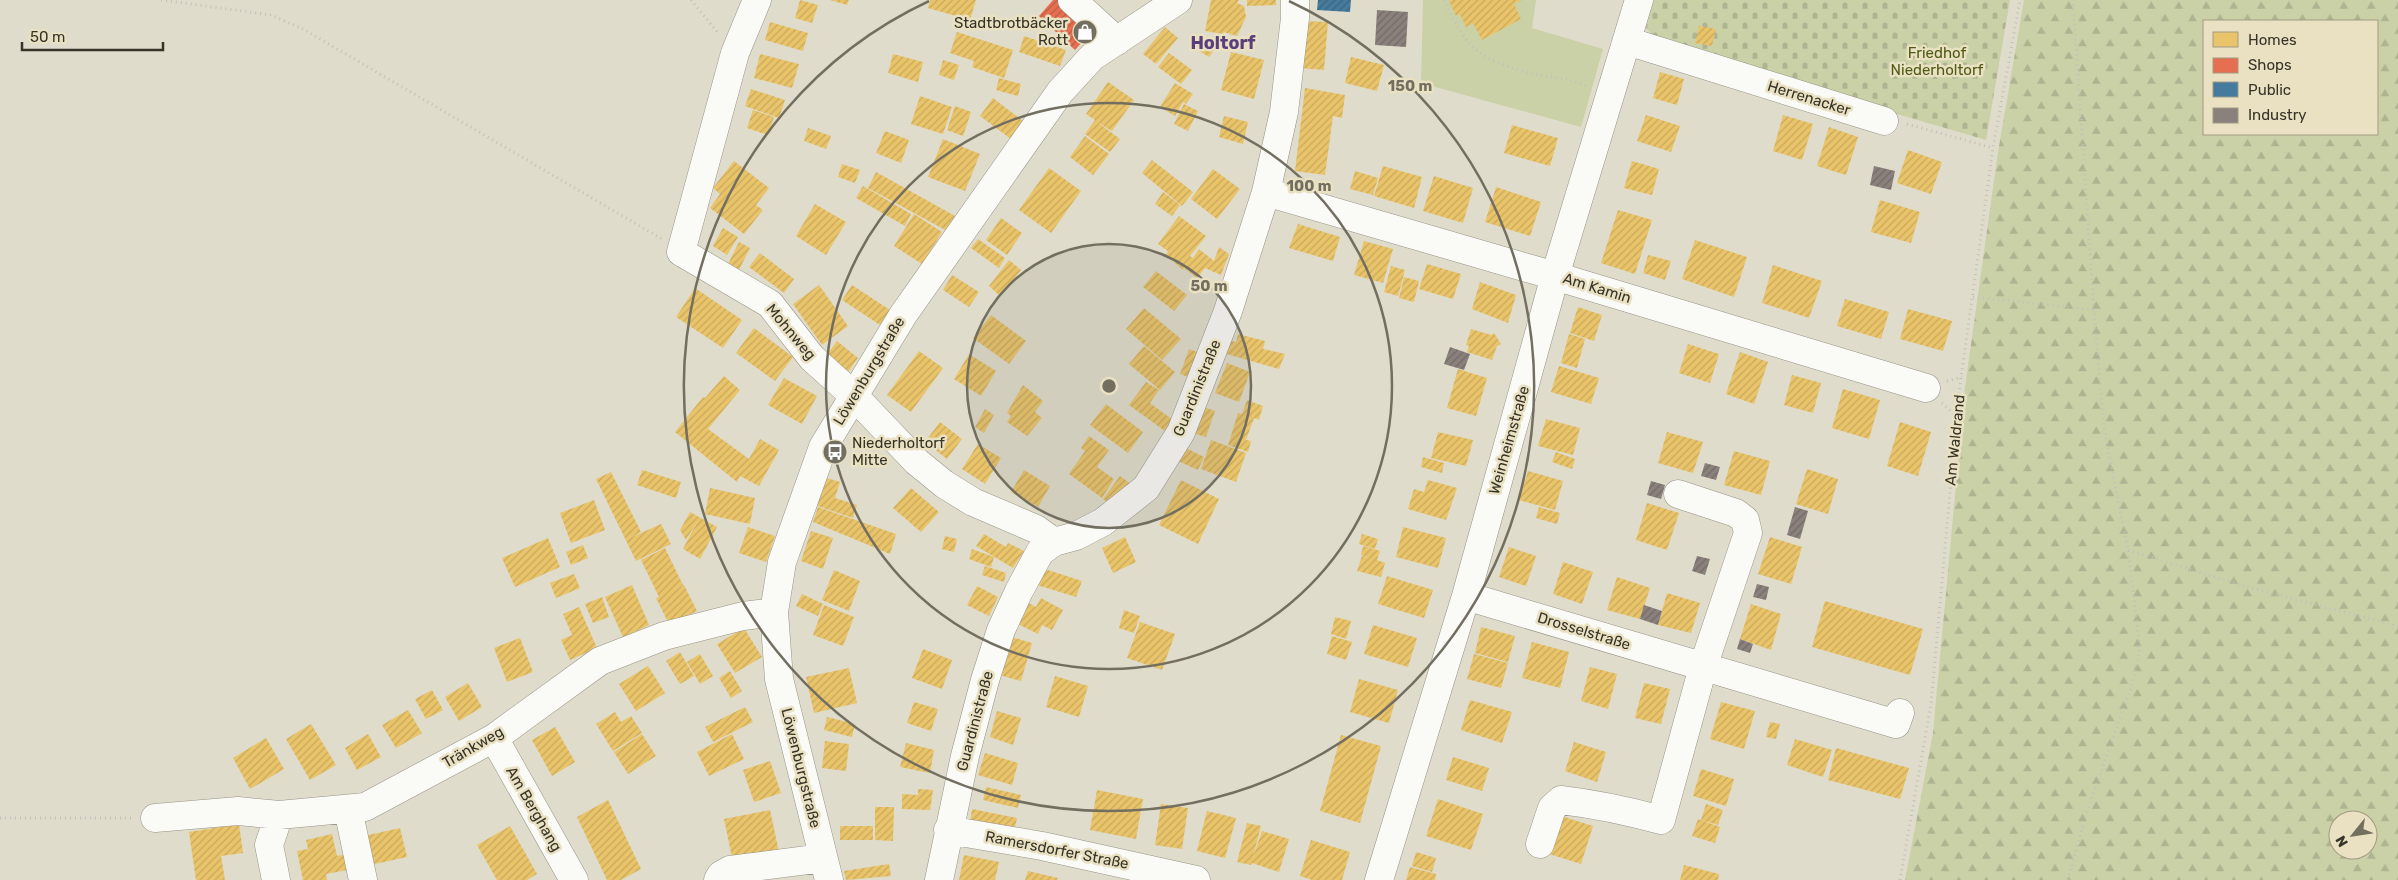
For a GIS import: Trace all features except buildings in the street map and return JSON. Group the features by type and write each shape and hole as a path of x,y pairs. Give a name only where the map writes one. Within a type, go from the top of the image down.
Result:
{"street":[{"path":"681,252 735,53 757,0"},
{"path":"1072,0 1117,41"},
{"name":"Löwenburgstraße","path":"826,869 779,679 774,612 782,562 823,447 903,315 1060,92 1092,57 1178,0"},
{"name":"Guardinistraße","path":"938,880 948,830 978,708 1001,630 1040,552 1054,542 1076,536 1103,522 1146,488 1181,432 1228,311 1266,192 1284,112 1295,18 1294,0"},
{"name":"Weinheimstraße","path":"1379,880 1466,596 1556,276 1639,0"},
{"name":"Herrenacker","path":"1627,41 1884,121"},
{"name":"Am Kamin","path":"1266,192 1556,276 1926,388"},
{"name":"Mohnweg","path":"681,252 770,304 812,358 854,396 917,462 944,484 973,502 1036,529 1054,542"},
{"path":"1540,844 1552,808 1561,800 1604,808 1614,807 1661,820 1703,667 1748,533 1745,520 1736,513 1678,494"},
{"name":"Drosselstraße","path":"1466,596 1896,724 1900,713"},
{"name":"Tränkweg","path":"155,818 238,811 279,815 365,807 494,738 600,661 664,636 743,616 774,612"},
{"name":"Am Berghang","path":"494,738 574,880"},
{"path":"348,808 363,880"},
{"path":"276,880 270,845 279,815"},
{"name":"Ramersdorfer Straße","path":"948,830 1042,846 1196,880"},
{"path":"718,880 730,870 826,869"}],"path":[{"path":"161,0 271,15 303,29 681,252"},
{"path":"691,0 735,53"},
{"path":"1444,0 1454,21 1475,49 1509,67 1538,75 1576,80 1590,88 1608,104"},
{"name":"Am Waldrand","path":"1900,880 1931,704 1956,417 1993,148 2020,0"},
{"path":"2068,880 2085,817 2132,685 2140,648 2128,550 2104,428 2073,0"},
{"path":"1884,121 1902,122 1993,148"},
{"path":"1973,297 2094,310"},
{"path":"2128,550 2244,586 2398,626"},
{"path":"0,818 155,818"}],"green space":[{"path":"1423,0 1536,0 1532,28 1603,49 1581,127 1421,83"},
{"name":"Friedhof Niederholtorf","path":"1654,0 2010,0 1986,140 1661,45 1646,28"},
{"path":"2024,0 2398,0 2398,880 1905,880 1933,733 1965,387 1998,152"}],"place":[{"name":"Stadtbrotbäcker Rott","path":"1085,32"},
{"name":"Niederholtorf Mitte","path":"835,452"}],"district":[{"name":"Holtorf","path":"1223,43"}]}
